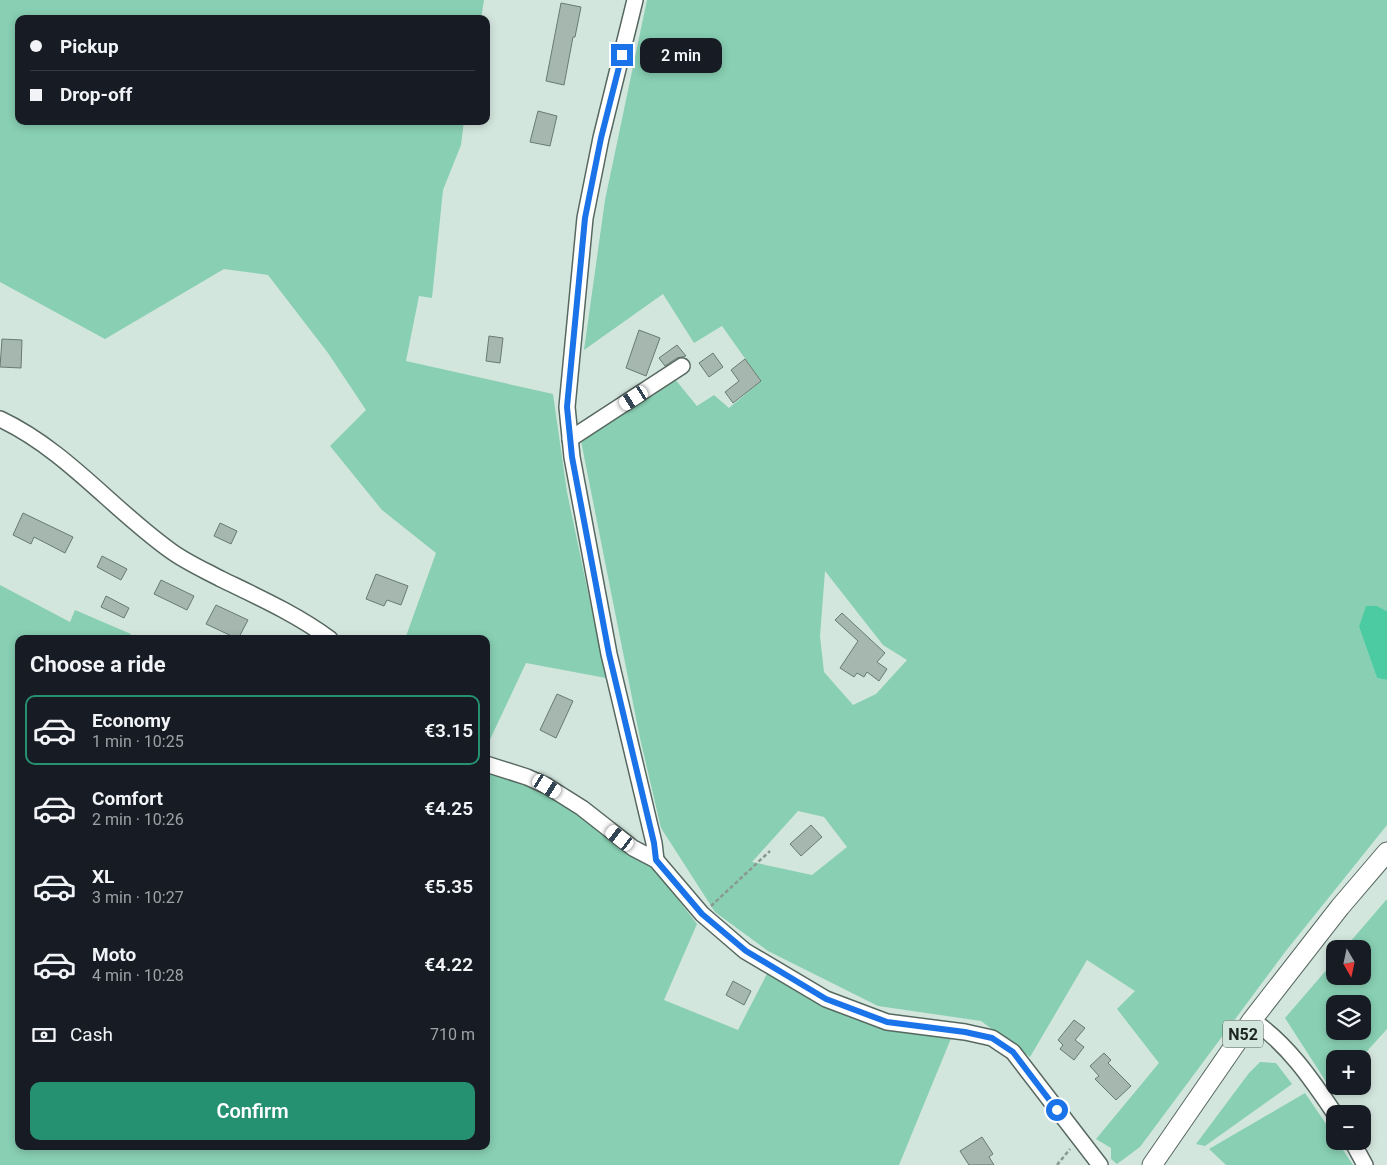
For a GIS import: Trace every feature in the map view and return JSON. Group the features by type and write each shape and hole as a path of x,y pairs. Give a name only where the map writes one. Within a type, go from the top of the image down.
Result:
{"main road":[{"name":"N52","path":"1152,1165 1252,1020 1340,907 1387,852"}],"street":[{"path":"636,0 601,138 585,218 567,407 570,439 609,654 654,843 656,860"},
{"path":"570,439 682,366"},
{"path":"0,419 23,430 58,455 171,552 208,573 306,621 325,635"},
{"path":"490,765 527,777 547,786 582,808 633,848 656,860 702,914 746,951 826,999 887,1022 965,1032 992,1038 1013,1052 1100,1165"},
{"path":"1252,1020 1264,1028 1289,1053 1317,1086 1329,1105"},
{"path":"1357,1150 1365,1165"}],"path":[{"path":"702,914 770,851"},
{"path":"1057,1165 1079,1139"}],"shaded area":[{"path":"0,0 484,0 482,15 15,15 15,125 464,125 461,145 443,190 432,298 419,296 406,361 553,394 567,492 606,678 526,663 490,740 490,635 406,635 436,553 382,510 330,446 366,410 328,353 268,275 224,269 105,339 0,282"},
{"path":"647,0 1387,0 1387,611 1377,606 1359,627 1377,678 1387,680 1387,825 1285,952 1140,1147 1117,1164 1111,1159 1111,1148 1096,1139 1159,1063 1117,1009 1135,991 1087,960 1030,1057 981,1021 878,1006 768,951 715,912 661,828 640,738 581,441 594,426 674,378 697,406 714,395 729,408 761,381 722,326 694,343 663,294 584,350 605,200","holes":["825,571 883,645 907,660 876,694 853,705 824,672 820,636","798,811 824,817 847,847 812,875 752,862"]},
{"path":"0,585 70,622 75,610 131,634 15,635 15,1150 490,1150 490,774 528,784 580,815 655,870 697,924 664,1000 738,1030 769,970 819,1003 952,1036 899,1165 0,1165"},
{"path":"1366,606 1377,606 1387,611 1387,680 1377,678 1359,627"},
{"path":"1387,899 1387,1029 1368,1050 1326,1050 1326,1082 1285,1018 1326,970 1326,985 1371,985 1371,940 1352,940"},
{"path":"1260,1062 1276,1063 1292,1084 1205,1146 1196,1144 1249,1073"},
{"path":"1305,1093 1326,1124 1326,1150 1343,1150 1353,1165 1226,1165 1209,1149"}],"building":[{"path":"561,3 581,7 564,85 546,81"},
{"path":"538,111 557,116 550,146 530,142"},
{"path":"639,330 660,338 646,376 626,368"},
{"path":"489,336 503,338 500,363 486,361"},
{"path":"2,339 22,340 21,368 0,367"},
{"path":"677,345 686,356 677,358 665,366 659,358"},
{"path":"713,353 723,367 709,377 699,363"},
{"path":"745,359 761,381 733,403 725,392 739,381 731,370"},
{"path":"23,513 73,537 65,553 34,537 31,544 13,535"},
{"path":"220,523 237,531 231,544 214,536"},
{"path":"102,556 127,569 121,580 97,567"},
{"path":"376,574 408,586 401,605 387,600 384,606 366,599"},
{"path":"161,580 194,596 187,610 154,594"},
{"path":"106,596 129,608 124,618 101,607"},
{"path":"216,605 248,620 240,635 229,635 206,624"},
{"path":"842,613 885,653 877,662 887,669 879,681 867,672 864,677 857,673 854,677 840,668 858,641 835,620"},
{"path":"557,694 573,701 556,738 540,730"},
{"path":"811,825 822,837 801,856 790,844"},
{"path":"733,981 751,991 744,1005 726,995"},
{"path":"1074,1020 1085,1028 1075,1040 1084,1047 1074,1060 1060,1049 1063,1045 1058,1040"},
{"path":"1104,1053 1111,1060 1108,1063 1131,1086 1116,1100 1095,1079 1099,1076 1090,1066"},
{"path":"982,1137 993,1154 989,1157 994,1165 969,1165 960,1151"}],"route":[{"path":"622,55 601,138 585,218 567,407 572,457 609,654 654,843 656,860 702,914 746,951 826,999 887,1022 965,1032 992,1038 1013,1052 1057,1110"}]}
